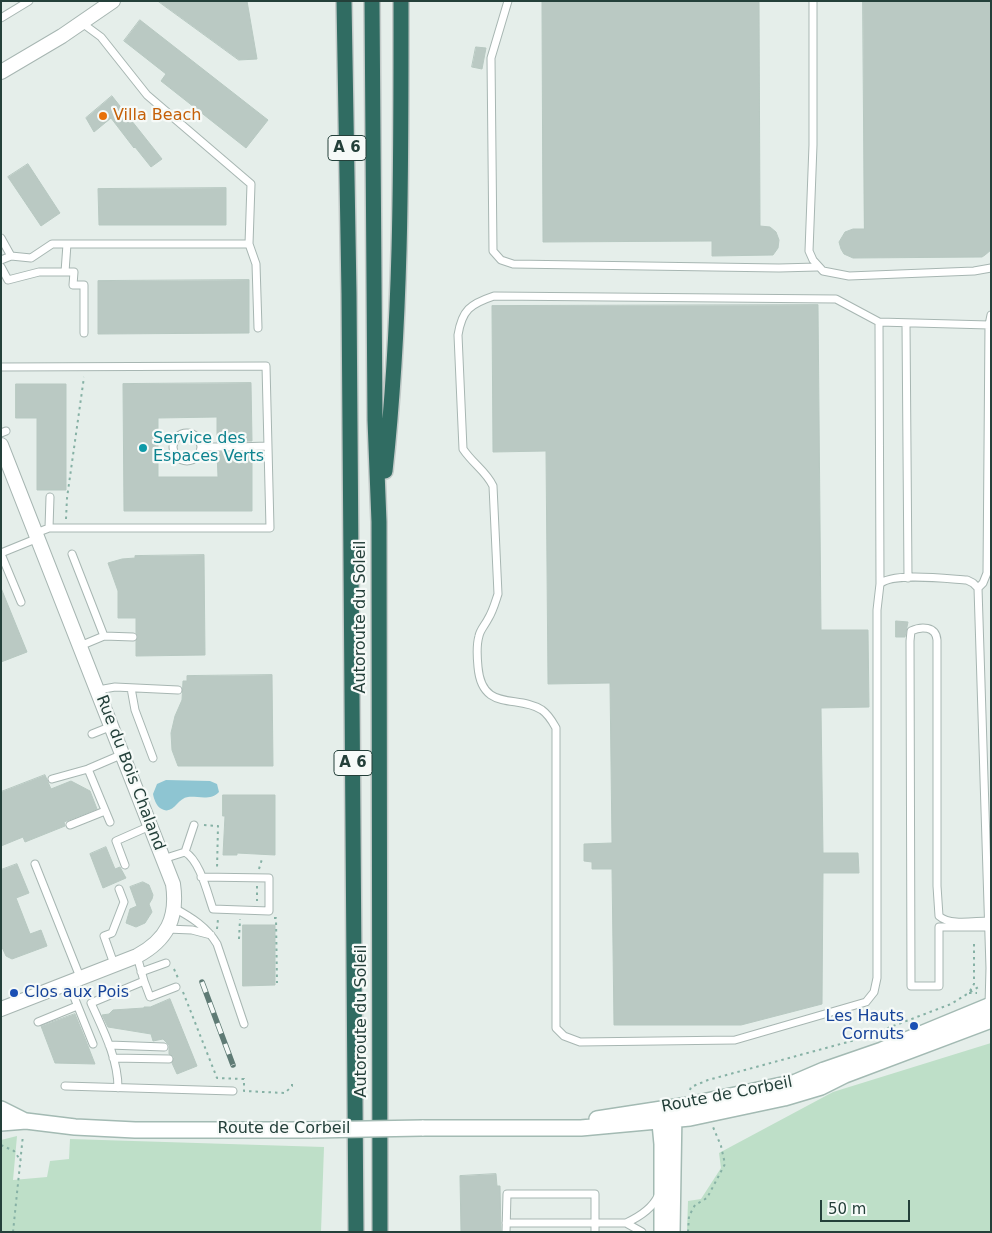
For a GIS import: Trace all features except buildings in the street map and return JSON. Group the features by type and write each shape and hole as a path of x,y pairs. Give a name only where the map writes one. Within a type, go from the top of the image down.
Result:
{"highway":[{"name":"Autoroute du Soleil","path":"344,1 349,304 356,1232"},
{"name":"Autoroute du Soleil","path":"372,1 375,410 379,522 380,1232"},
{"path":"379,522 390,418 397,284 401,166 402,1"}],"street":[{"path":"1,72 82,23 113,1"},
{"name":"Rue du Bois Chaland","path":"1,1009 137,956 151,948 168,929 175,899 173,884 80,646 41,533 3,436"},
{"name":"Route de Corbeil","path":"1,1123 25,1127 135,1130 541,1128 671,1112 796,1082 824,1070 990,1010"},
{"name":"Route de Corbeil","path":"1,1109 25,1127"},
{"path":"662,1232 662,1187 671,1112"},
{"path":"671,1112 672,1232"}],"lane":[{"path":"1,18 28,1"},
{"path":"508,1 491,58 493,250 501,260 513,264 818,267"},
{"path":"813,1 813,145 809,251 818,267 822,271 849,276 974,271 991,268"},
{"path":"82,23 101,37 147,95 250,184 249,244 256,264 258,328"},
{"path":"1,238 11,256"},
{"path":"1,260 11,256 31,258 52,244 249,244"},
{"path":"65,272 67,244"},
{"path":"1,267 8,280 39,272 74,272 74,285 84,285 84,333"},
{"path":"879,322 880,584 877,610 877,978 874,992 866,1002 735,1040 580,1042 564,1036 556,1028 556,728 549,716 541,709 532,705 506,702 492,695 484,688 479,678 477,648 479,635 495,606 498,594 493,486 489,476 471,461 463,449 458,335 460,320 468,309 478,301 494,296 836,299 879,322 989,325"},
{"path":"978,588 983,583 987,573 989,325 991,315"},
{"path":"906,323 908,578"},
{"path":"1,367 266,366 270,528 66,528 41,533 1,553 21,602"},
{"path":"185,433 195,435 201,442 201,447 201,451 196,458 187,461 176,455 174,446 177,438 185,433"},
{"path":"201,447 267,446"},
{"path":"41,533 50,497"},
{"path":"72,554 104,636"},
{"path":"880,584 884,580 908,578 968,580 978,588 990,1010"},
{"path":"917,628 933,630 937,640 937,886 940,916 951,921 989,924 939,927 939,986 911,986 910,641 911,631 917,628"},
{"path":"80,646 104,636 133,637"},
{"path":"98,690 114,687 178,690"},
{"path":"131,688 135,710 152,758"},
{"path":"982,715 991,715"},
{"path":"92,734 112,726"},
{"path":"52,779 88,769 123,754"},
{"path":"88,769 110,822"},
{"path":"70,825 105,811"},
{"path":"185,852 194,825"},
{"path":"125,865 116,841 150,826"},
{"path":"163,859 185,852"},
{"path":"185,852 191,856 196,864 213,909 269,910 269,878 201,876"},
{"path":"35,864 74,980 77,1006 93,1044"},
{"path":"114,964 104,936 112,933 124,902 119,889"},
{"path":"174,908 204,928 212,936 244,1024"},
{"path":"168,929 192,930 212,936"},
{"path":"137,956 150,997 179,986"},
{"path":"141,972 169,964"},
{"path":"118,1088 118,1073 109,1045 91,1003 144,980"},
{"path":"38,1022 77,1006"},
{"path":"109,1045 164,1048"},
{"path":"113,1058 169,1060"},
{"path":"65,1086 233,1091"},
{"path":"655,1232 655,1203 662,1187"},
{"path":"506,1232 507,1194 595,1194 595,1232"},
{"path":"506,1223 626,1223 639,1217 655,1203"},
{"path":"626,1223 642,1232"}],"path":[{"path":"66,528 67,498 85,367"},
{"path":"239,939 240,918"},
{"path":"267,918 276,918 277,983"},
{"path":"964,1001 974,984 974,943"},
{"path":"169,964 218,1078 244,1079 244,1091 266,1091 276,1094 285,1093 292,1086 292,1080"},
{"path":"671,1112 688,1095 691,1087 708,1080 859,1039 951,1004 977,987"},
{"path":"969,993 977,993"},
{"path":"688,1232 689,1216 695,1205 707,1198 725,1164 721,1146 712,1125"},
{"path":"13,1232 25,1127"},
{"path":"1,1145 14,1150 21,1161"}],"green space":[{"path":"991,1043 991,1232 687,1232 688,1201 701,1199 721,1168 719,1153 833,1092"},
{"path":"17,1136 13,1180 47,1177 50,1161 69,1159 70,1139 324,1147 321,1232 1,1232 1,1140"}],"water":[{"path":"166,780 210,781 217,784 219,792 208,797 184,798 172,809 164,810 157,805 153,794 157,784"}],"railway":[{"path":"202,982 233,1065"}],"place":[{"name":"Villa Beach","path":"103,116"},
{"name":"Service des Espaces Verts","path":"143,448"},
{"name":"Clos aux Pois","path":"14,993"},
{"name":"Les Hauts Cornuts","path":"914,1026"}]}
